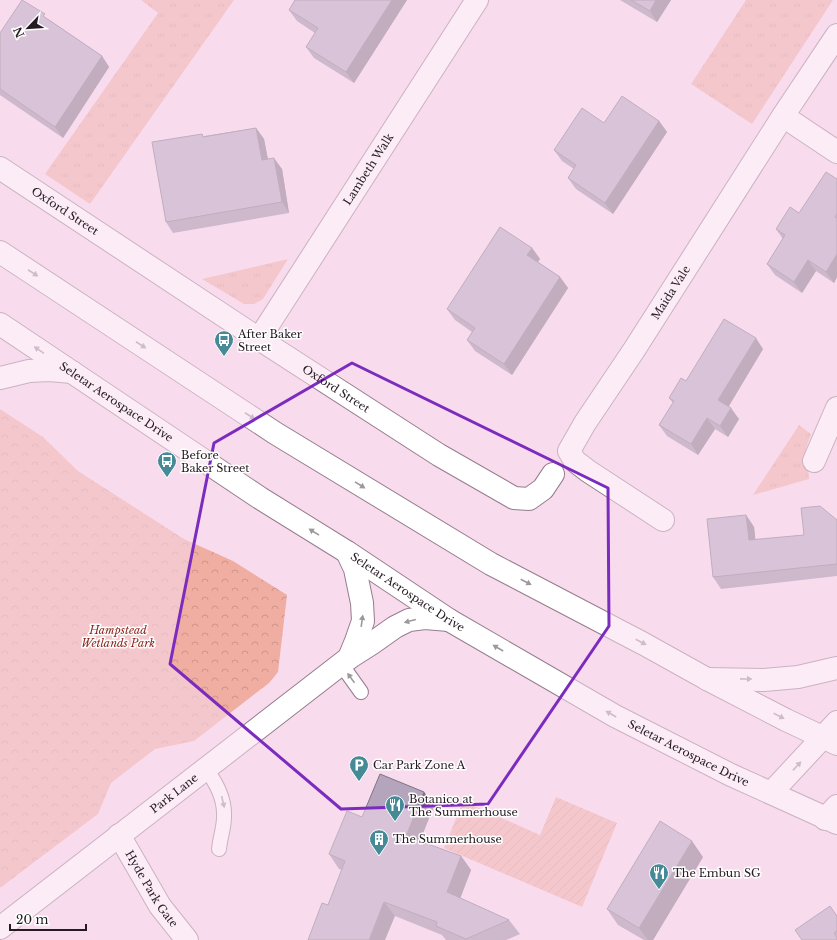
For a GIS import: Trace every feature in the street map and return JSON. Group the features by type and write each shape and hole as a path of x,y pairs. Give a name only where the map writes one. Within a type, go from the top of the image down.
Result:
{"street":[{"name":"Lambeth Walk","path":"259,339 477,0"},
{"name":"Maida Vale","path":"663,520 588,471 575,461 569,451 584,423 634,350 783,116 837,35"},
{"path":"783,116 837,152"},
{"name":"Oxford Street","path":"0,168 259,339 439,455 514,498 529,499 543,489 553,474"},
{"path":"0,252 275,433 491,564 637,640 707,679 830,741"},
{"name":"Seletar Aerospace Drive","path":"0,324 260,498 347,552 449,620 615,716 771,793 833,816"},
{"path":"0,378 29,371 49,370 72,372"},
{"path":"814,461 837,408"},
{"path":"345,661 356,641 363,621 362,603 355,569 347,552"},
{"name":"Park Lane","path":"0,928 345,661 395,627 409,620 425,618 449,620"},
{"path":"707,679 764,680 792,678 837,668"},
{"path":"771,793 830,741 837,722"},
{"name":"Hyde Park Gate","path":"119,835 160,906 187,940"}],"lane":[{"path":"345,661 361,692"},
{"path":"205,768 220,791 224,806 224,818 219,849"}],"highlighted area":[{"path":"352,363 608,488 609,626 488,804 341,809 170,664 214,443"}],"green space":[{"path":"141,0 234,0 90,204 45,174 158,13"},
{"path":"746,0 833,0 752,124 691,84"},
{"path":"288,259 263,299 254,304 244,304 202,279"},
{"name":"Hampstead Wetlands Park","path":"0,409 43,437 78,471 184,539 233,561 287,595 278,672 269,683 194,741 155,749 111,783 98,814 0,888"},
{"path":"799,425 811,434 806,448 809,479 753,495"},
{"path":"556,797 617,823 582,907 444,848 463,801 540,835"}],"building":[{"path":"22,0 45,14 43,16 102,56 55,127 0,89 0,33"},
{"path":"295,0 392,0 346,72 306,47 318,28 289,10"},
{"path":"631,0 656,0 650,11"},
{"path":"622,96 659,121 605,203 568,178 576,165 554,150 582,108 604,123"},
{"path":"256,128 262,160 274,158 282,202 166,222 152,142 202,134 203,137"},
{"path":"826,172 837,179 837,214 835,217 837,218 837,254 826,272 808,260 794,282 767,264 785,235 776,229 790,207 799,213"},
{"path":"500,227 532,248 527,255 560,277 504,364 467,340 475,328 447,309"},
{"path":"724,319 756,338 718,400 731,408 720,426 707,418 691,444 659,425 674,401 669,398 681,378 686,381"},
{"path":"820,506 837,520 837,564 713,577 707,519 746,515 749,540 804,535 801,508"},
{"path":"380,774 424,792 406,836 461,856 447,892 509,920 466,939 436,926 437,922 384,902 369,940 308,940 322,903 328,905 345,861 329,854 347,811 362,817"},
{"path":"660,821 692,841 639,928 607,909"},
{"path":"830,906 837,916 837,931 834,933 837,940 802,940 795,930"}],"place":[{"name":"After Baker Street","path":"224,357"},
{"name":"Before Baker Street","path":"167,478"},
{"name":"Car Park Zone A","path":"359,782"},
{"name":"Botanico at The Summerhouse","path":"395,822"},
{"name":"The Summerhouse","path":"379,856"},
{"name":"The Embun SG","path":"659,890"}]}
